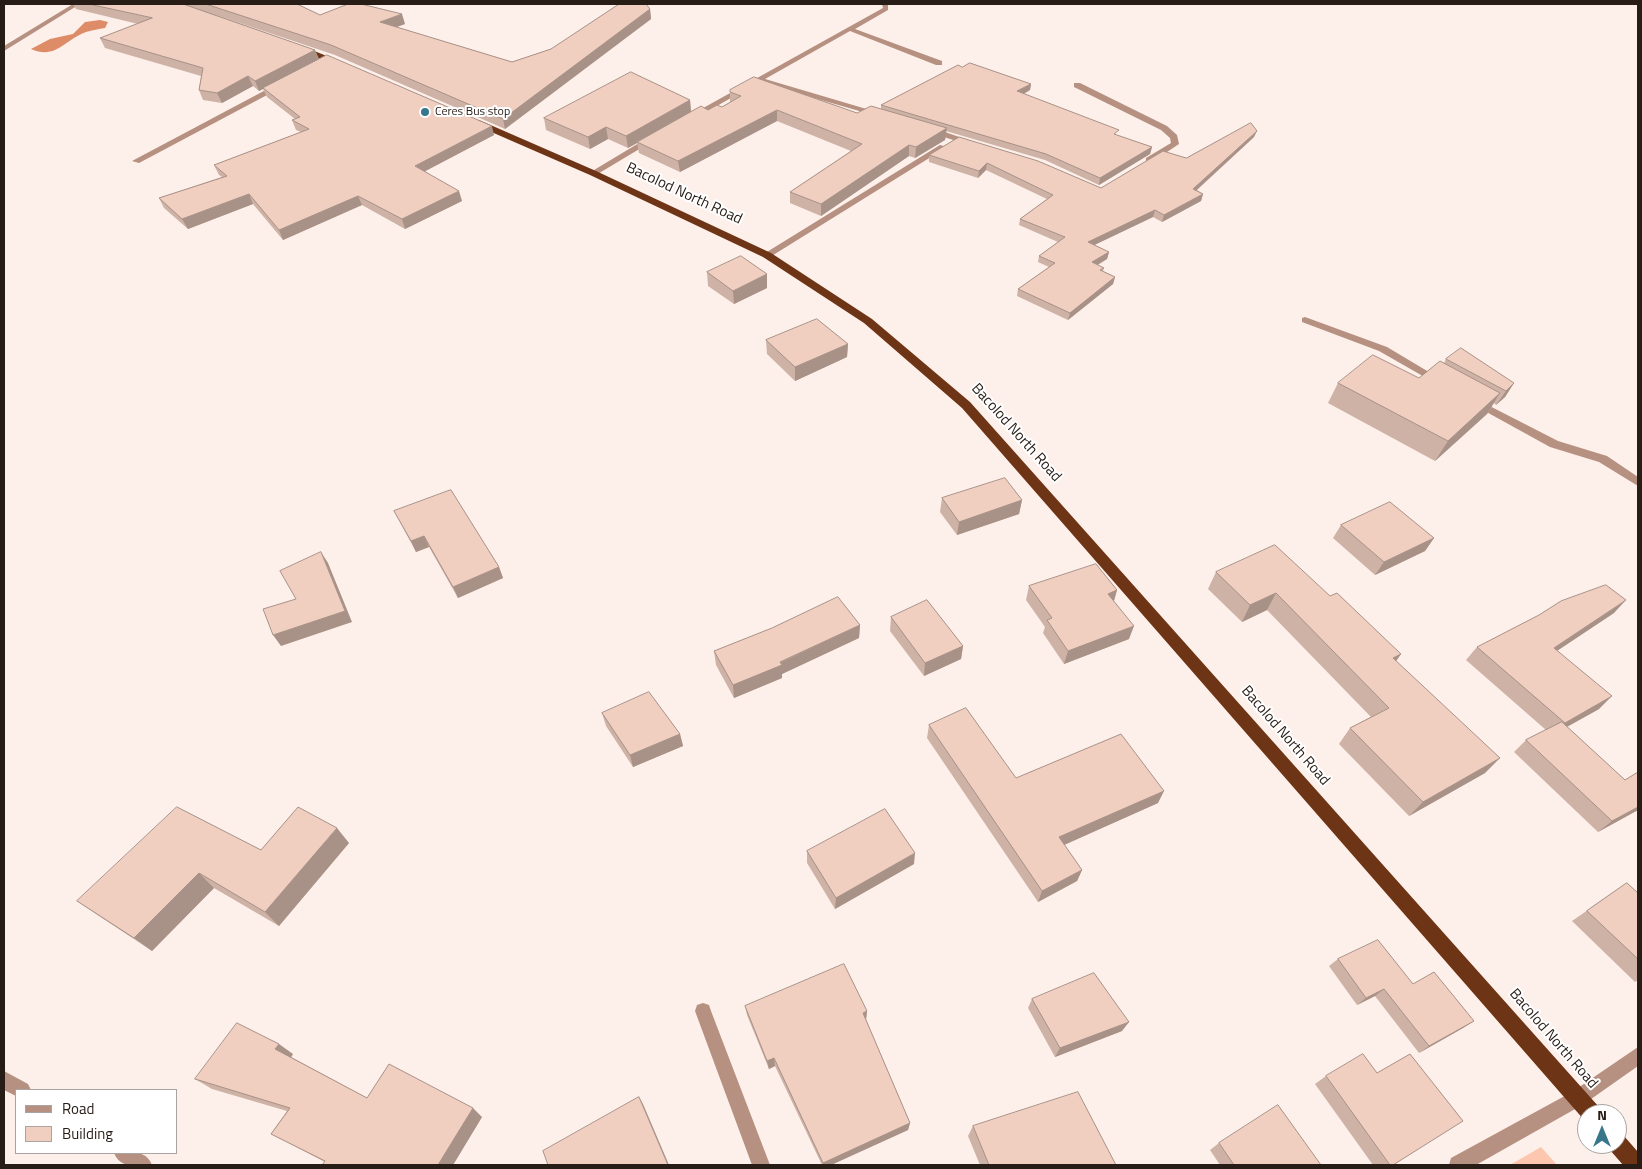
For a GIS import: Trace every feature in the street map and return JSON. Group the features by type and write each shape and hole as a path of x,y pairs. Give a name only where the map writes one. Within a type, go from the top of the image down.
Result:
{"highway":[{"path":"286,43 327,61 349,67"},
{"name":"Bacolod North Road","path":"466,118 593,173 766,255 868,321 966,404 1583,1104"},
{"path":"1626,1154 1636,1165"}],"street":[{"path":"4,50 47,21 77,4"},
{"path":"680,124 886,9 885,4"},
{"path":"850,29 939,63"},
{"path":"758,79 882,116"},
{"path":"136,161 288,81"},
{"path":"1077,84 1164,128 1174,136 1175,144 1141,164"},
{"path":"920,127 986,147"},
{"path":"593,173 662,133"},
{"path":"766,255 958,138"},
{"path":"1305,320 1383,349 1447,386"},
{"path":"1463,395 1554,444 1603,459 1638,482"},
{"path":"703,1011 761,1165"},
{"path":"1458,1165 1578,1098 1638,1056"},
{"path":"4,1080 20,1089"},
{"path":"125,1154 143,1165"}],"shaded area":[{"path":"100,20 108,22 105,28 78,35 54,51 40,52 31,49 50,39 73,34 85,22"},
{"path":"1541,1147 1557,1165 1510,1165"}],"building":[{"path":"89,4 183,4 315,50 255,81 248,76 217,93 199,90 203,68 100,38 152,18"},
{"path":"206,4 297,4 320,15 348,4 361,4 402,14 380,22 512,62 551,49 619,4 646,4 650,9 503,119 331,45"},
{"path":"327,55 492,126 415,166 459,191 402,219 358,196 279,230 249,194 182,219 159,198 227,176 214,165 309,129 292,120 300,117 263,88"},
{"path":"970,63 1031,84 1017,91 1119,130 1114,134 1152,147 1100,178 1046,154 881,105 958,65 962,67"},
{"path":"631,72 690,100 626,136 606,127 588,137 544,118"},
{"path":"754,77 857,113 871,106 947,128 916,147 909,145 821,204 790,192 862,144 777,110 678,161 637,142 701,106 708,110 717,105 722,107 741,96 730,92 730,90"},
{"path":"1251,123 1257,131 1193,189 1203,194 1164,215 1155,210 1088,242 1109,252 1092,262 1104,268 1100,270 1115,277 1070,313 1018,289 1055,263 1039,256 1065,237 1020,219 1053,195 987,163 979,171 929,155 959,137 1038,161 1101,188 1163,151 1186,158"},
{"path":"741,256 767,274 733,291 707,272"},
{"path":"817,319 848,344 795,367 766,340"},
{"path":"1461,348 1514,383 1506,391 1446,359"},
{"path":"1373,355 1419,378 1440,361 1500,393 1448,441 1338,383"},
{"path":"1005,478 1022,500 959,522 942,498"},
{"path":"451,490 499,567 453,587 424,536 411,541 394,511"},
{"path":"1390,502 1434,538 1384,562 1341,525"},
{"path":"1275,545 1330,596 1337,593 1401,654 1393,658 1500,758 1423,802 1350,728 1389,708 1276,593 1250,605 1216,572"},
{"path":"321,552 345,611 273,635 263,609 296,599 280,571"},
{"path":"1096,564 1117,590 1108,594 1134,626 1068,651 1047,620 1052,618 1029,586"},
{"path":"1606,585 1626,600 1554,648 1612,696 1565,723 1477,647 1539,615 1561,601"},
{"path":"838,597 860,625 780,662 782,665 733,685 714,651 772,628"},
{"path":"927,600 963,646 925,663 891,617"},
{"path":"649,692 680,734 630,755 602,713"},
{"path":"966,708 1016,778 1121,734 1164,791 1059,837 1082,870 1042,891 929,725"},
{"path":"1562,722 1625,780 1638,772 1638,807 1612,821 1526,740"},
{"path":"177,807 261,850 298,807 337,828 265,912 199,873 134,938 77,901"},
{"path":"885,809 915,853 836,898 807,851"},
{"path":"1627,883 1638,893 1638,959 1587,911"},
{"path":"1378,940 1413,984 1434,972 1474,1021 1429,1046 1384,989 1366,998 1338,959"},
{"path":"844,964 867,1011 863,1013 910,1123 823,1163 774,1058 767,1061 745,1006"},
{"path":"1094,973 1129,1022 1060,1048 1032,999"},
{"path":"237,1023 279,1044 275,1049 367,1098 389,1064 473,1108 438,1165 322,1165 325,1161 271,1134 290,1108 195,1079"},
{"path":"1363,1054 1377,1073 1410,1054 1463,1121 1393,1165 1390,1165 1326,1076"},
{"path":"1078,1092 1116,1165 989,1165 973,1126"},
{"path":"639,1097 668,1165 548,1165 543,1151"},
{"path":"1278,1105 1321,1165 1234,1165 1219,1143"}],"place":[{"name":"Ceres Bus stop","path":"425,112"}]}
